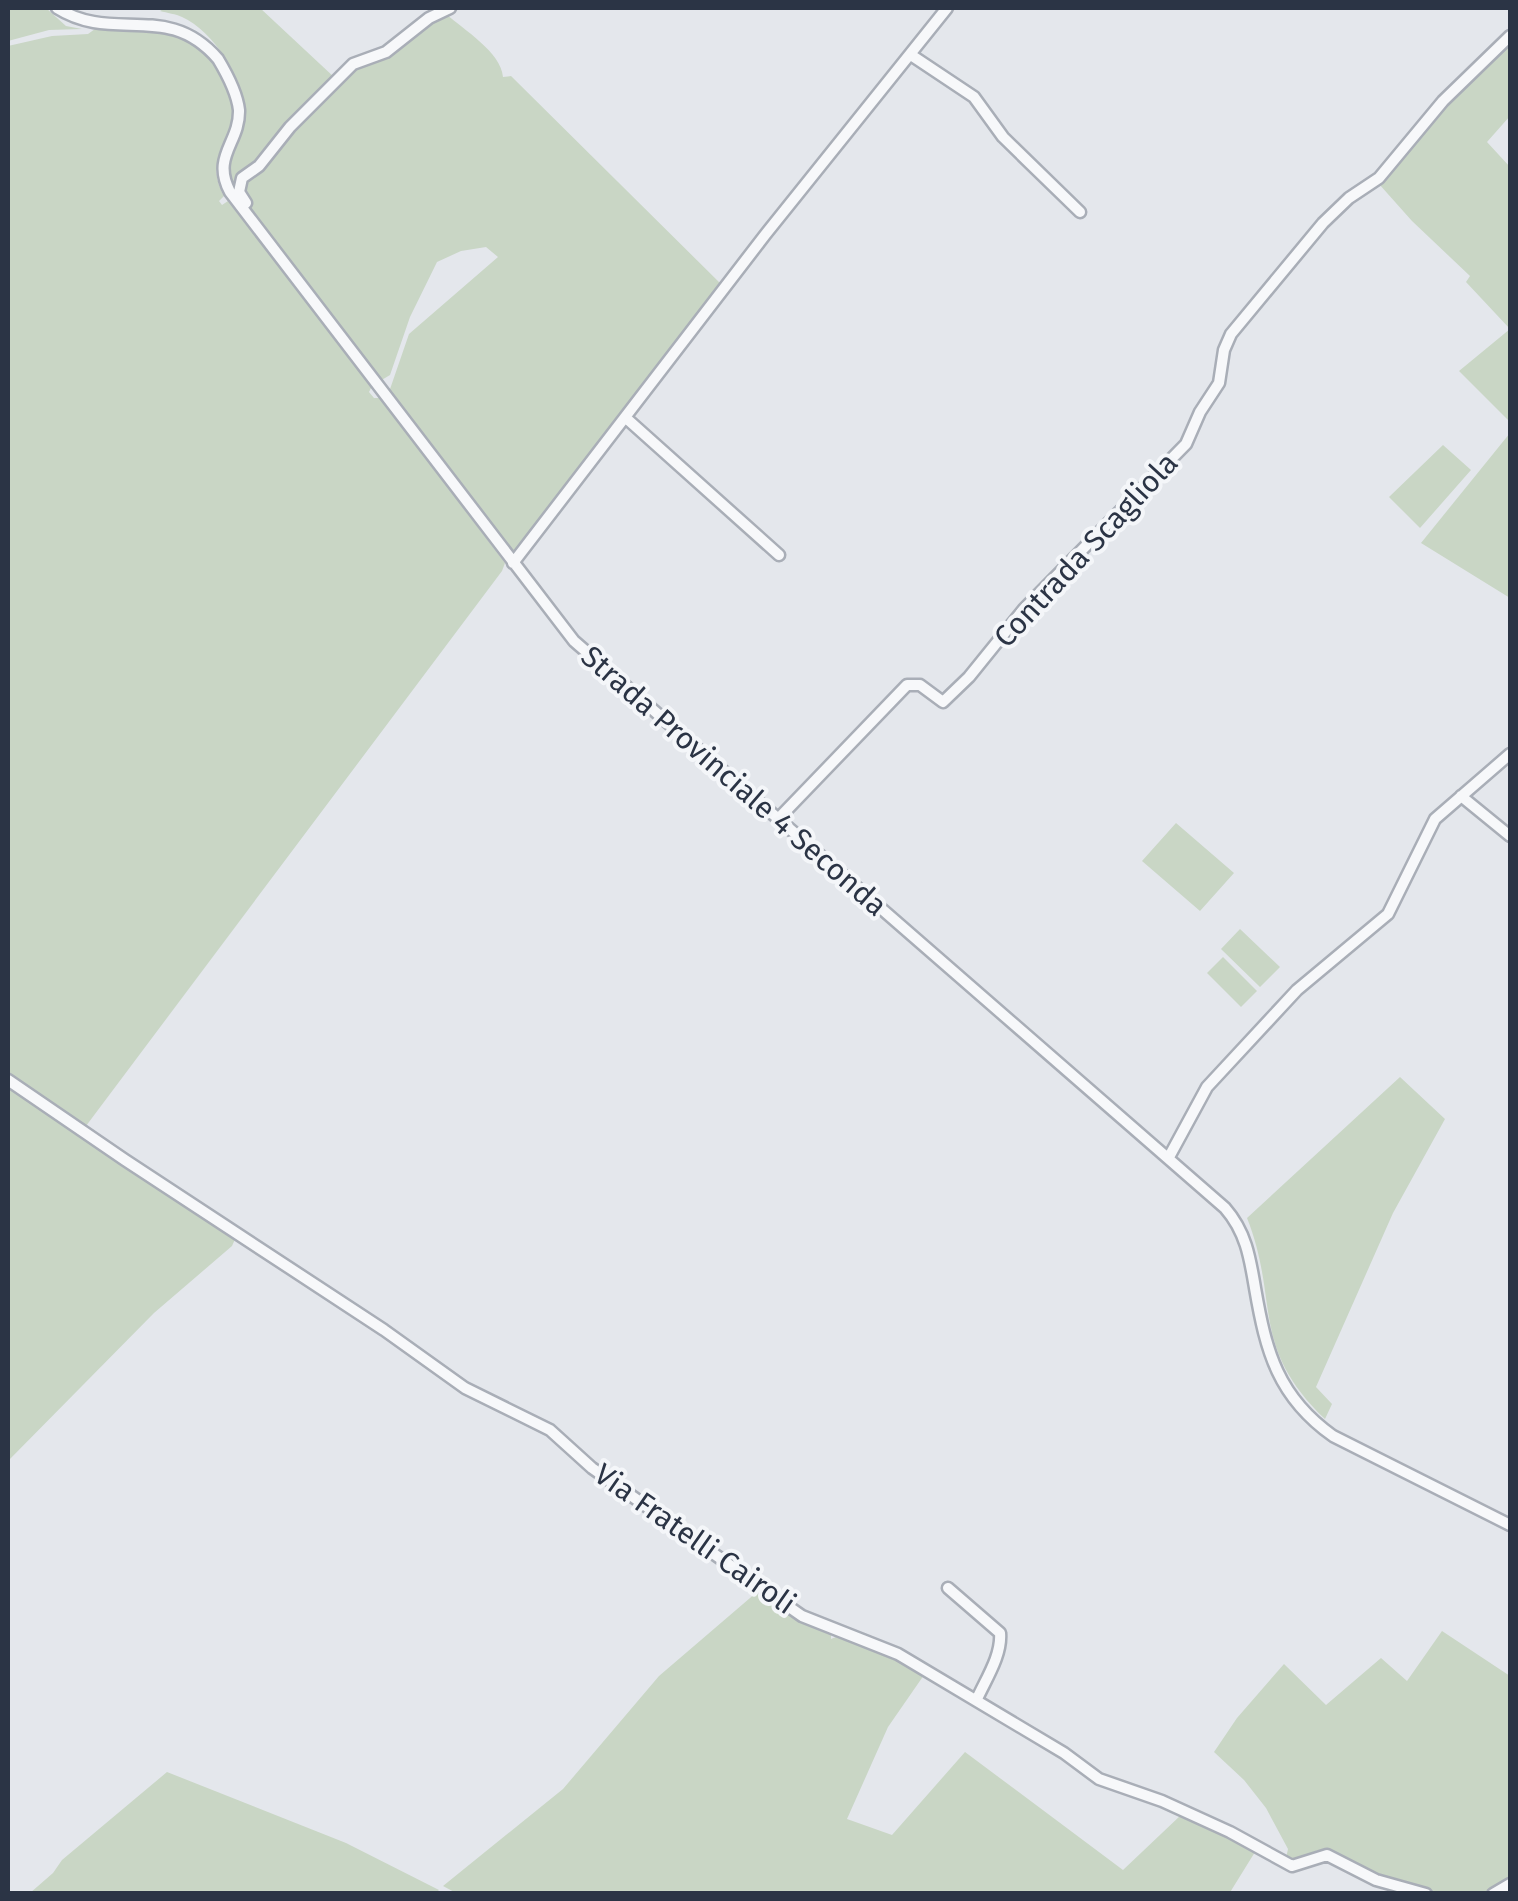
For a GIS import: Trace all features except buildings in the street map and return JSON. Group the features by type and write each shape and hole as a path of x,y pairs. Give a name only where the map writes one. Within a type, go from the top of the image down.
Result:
{"street":[{"name":"Strada Provinciale 4 Seconda","path":"57,8 88,19 161,16 182,23 202,38 220,62 236,98 238,118 222,175 230,192 574,642 1235,1219 1250,1256 1262,1332 1272,1364 1310,1419 1334,1436 1506,1523"},
{"path":"250,218 239,192 240,182 259,166 290,128 353,64 386,52 429,18 450,8"},
{"path":"513,562 947,8"},
{"name":"Contrada Scagliola","path":"778,819 908,685 920,685 942,702 960,687 1024,609 1186,444 1200,412 1219,384 1224,350 1231,334 1304,244 1349,198 1379,178 1443,101 1510,36"},
{"path":"912,55 974,97 1003,137 1080,212"},
{"path":"626,418 779,555"},
{"path":"1169,1158 1207,1087 1297,990 1388,914 1427,830 1448,806 1510,754"},
{"path":"1461,796 1510,836"},
{"name":"Via Fratelli Cairoli","path":"8,1080 465,1388 550,1430 607,1479 802,1616 898,1654 1064,1753 1098,1779 1196,1816 1292,1866 1327,1855 1376,1880 1426,1894"},
{"path":"948,1588 1000,1634 997,1653 977,1699"},
{"path":"1493,1894 1510,1884"}],"green space":[{"path":"8,8 46,8 66,26 82,29 49,30 8,41"},
{"path":"260,8 335,78 235,192 228,170 244,119 240,90 217,46 194,24 160,11"},
{"path":"446,14 489,50 503,77 511,76 723,286 515,553 389,392 409,334 498,257 486,247 461,251 437,262 410,317 390,375 380,381 253,216 242,191 243,183 346,74"},
{"path":"148,19 193,41 226,81 233,113 217,162 218,183 224,196 219,201 222,205 228,201 372,386 369,392 380,398 505,563 86,1126 8,1074 8,46 52,36 88,34 102,24"},
{"path":"1510,40 1510,116 1487,142 1510,167 1510,329 1466,282 1470,276 1379,184 1443,105"},
{"path":"1510,329 1510,422 1459,371"},
{"path":"1510,433 1510,598 1421,543"},
{"path":"1443,445 1471,470 1420,528 1389,497"},
{"path":"1176,823 1234,873 1200,911 1142,861"},
{"path":"1240,929 1280,967 1260,987 1221,949"},
{"path":"1223,957 1257,991 1241,1007 1207,973"},
{"path":"1400,1077 1445,1119 1393,1213 1316,1387 1332,1404 1325,1419 1301,1393 1276,1345 1257,1247 1247,1218"},
{"path":"8,1087 236,1237 232,1246 154,1313 8,1461"},
{"path":"757,1592 831,1634 831,1639 871,1647 924,1675 888,1727 847,1819 892,1835 965,1752 1123,1870 1181,1815 1239,1840 1255,1852 1229,1894 458,1894 443,1886 563,1789 659,1676"},
{"path":"1442,1631 1510,1676 1508,1879 1482,1893 1443,1893 1390,1882 1334,1851 1318,1850 1295,1860 1286,1858 1288,1849 1266,1808 1214,1752 1237,1718 1284,1664 1326,1705 1381,1658 1407,1681"},
{"path":"167,1772 346,1843 439,1890 435,1894 30,1893 62,1860"}]}
